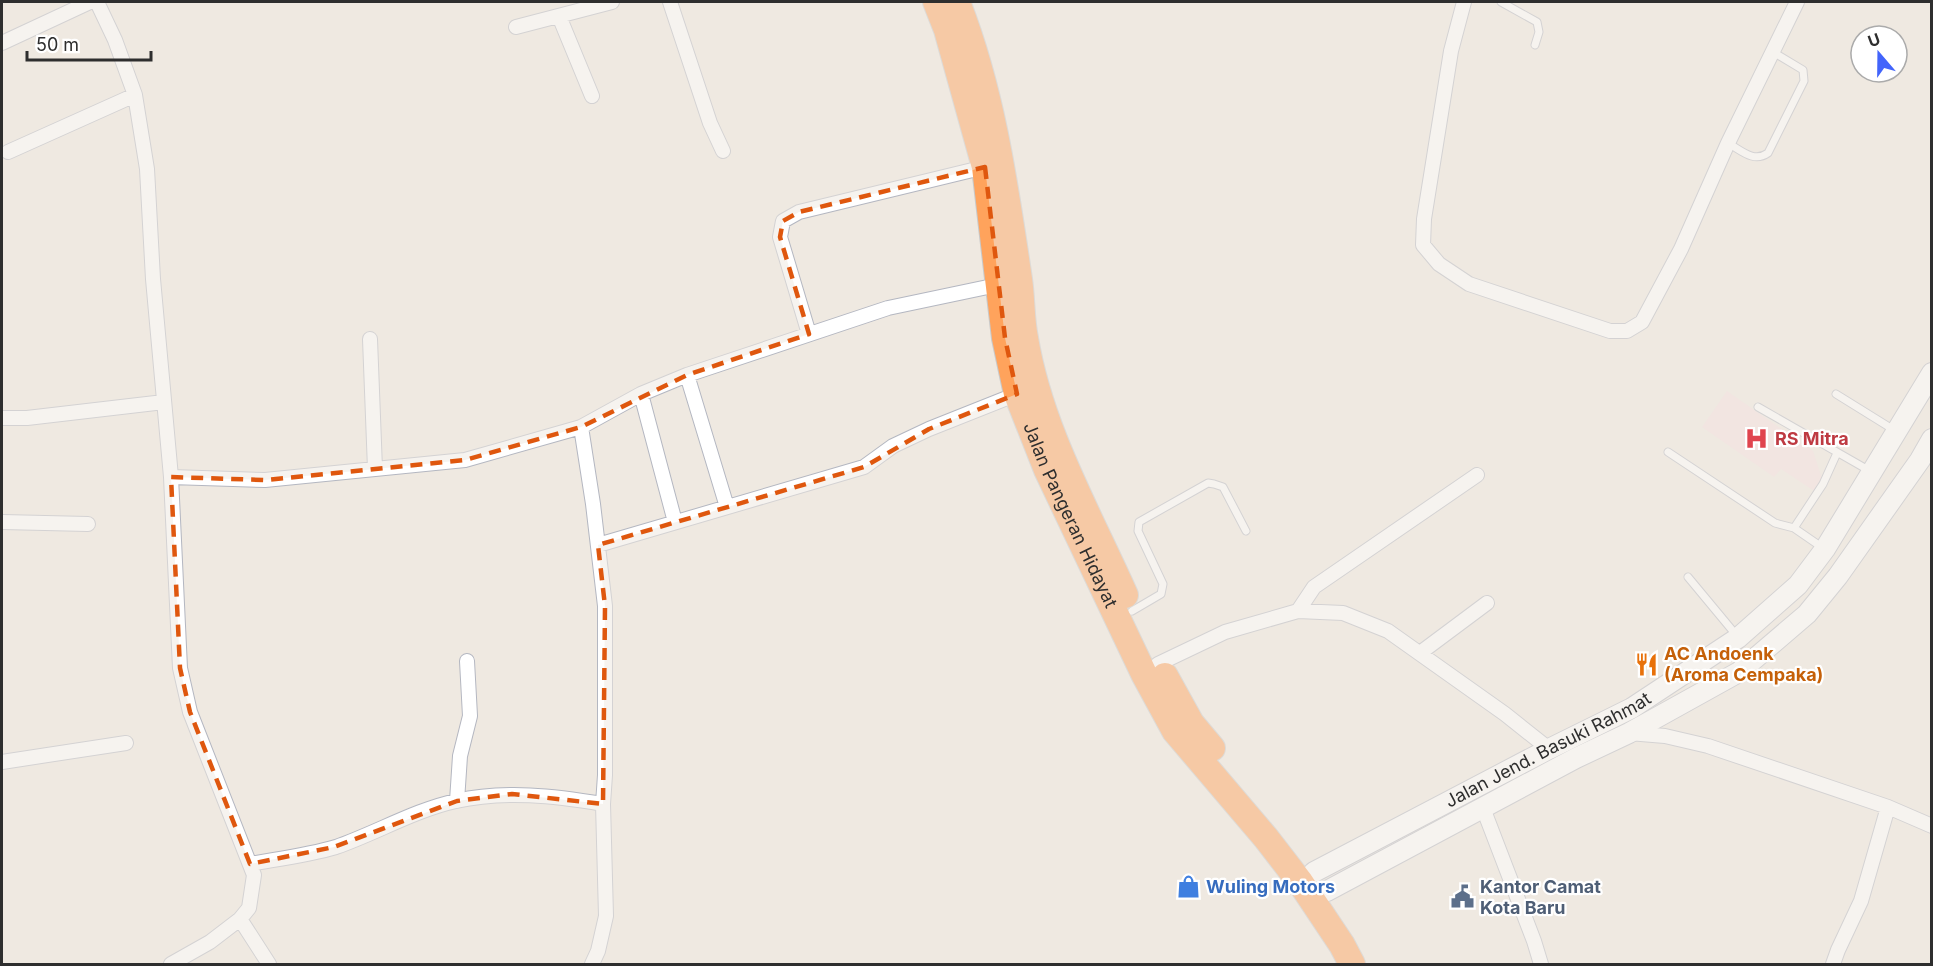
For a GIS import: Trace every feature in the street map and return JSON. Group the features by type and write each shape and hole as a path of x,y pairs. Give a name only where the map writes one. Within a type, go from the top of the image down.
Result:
{"highway":[{"name":"Jalan Pangeran Hidayat","path":"936,2 976,94"},
{"name":"Jalan Pangeran Hidayat","path":"957,2 965,23 1009,283 1036,387 1065,466 1132,611 1191,723 1314,887 1357,939 1367,964"},
{"name":"Jalan Pangeran Hidayat","path":"987,149 1009,283 1005,338 1017,394 1047,470 1144,674 1175,731 1266,838 1314,887 1352,964"}],"main road":[{"name":"Jalan Jend. Basuki Rahmat","path":"1314,887 1549,749 1632,708 1738,638 1798,585 1825,549 1932,374"},
{"name":"Jalan Jend. Basuki Rahmat","path":"1314,887 1483,808 1576,758 1629,733 1738,672 1807,614 1838,576 1900,488 1923,462 1932,439"},
{"path":"1872,473 1900,488"}],"street":[{"path":"2,43 90,2"},
{"path":"97,2 115,40 135,95 147,169 153,279 171,477 180,668 190,712 254,874 249,908 240,919 210,942 171,964"},
{"path":"516,27 612,2"},
{"path":"670,2 710,123 723,151"},
{"path":"1464,2 1451,51 1424,219 1423,246 1439,264 1469,284 1592,323 1610,331 1627,330 1642,322 1681,249 1728,144 1797,2"},
{"path":"559,16 592,96"},
{"path":"8,152 135,95"},
{"path":"809,334 780,237 783,221 799,212 987,149"},
{"path":"171,477 265,480 465,460 581,427 641,394 687,375 888,308 1009,283"},
{"path":"370,339 375,469"},
{"path":"687,375 727,507"},
{"path":"641,394 675,522"},
{"path":"598,545 864,467 893,446 1017,394"},
{"path":"2,418 27,418 164,402"},
{"path":"581,427 605,606 603,804 606,916 598,951 592,964"},
{"path":"1298,611 1314,587 1477,475"},
{"path":"2,522 88,524"},
{"path":"1420,653 1487,603"},
{"path":"1158,664 1225,632 1298,611 1343,613 1389,631 1505,714 1549,749"},
{"path":"457,801 460,756 470,716 467,661"},
{"path":"1629,733 1665,736 1708,746 1888,807 1932,826"},
{"path":"2,762 126,743"},
{"path":"250,864 334,847 457,801 512,794 603,804"},
{"path":"1833,964 1861,901 1888,807"},
{"path":"1483,808 1541,964"},
{"path":"240,919 269,964"}],"lane":[{"path":"1502,2 1536,22 1539,32 1535,45"},
{"path":"1728,144 1755,158 1762,158 1768,153 1804,81 1803,70 1773,52"},
{"path":"1836,393 1896,431"},
{"path":"1758,407 1872,473"},
{"path":"1668,452 1775,523 1794,528 1825,549"},
{"path":"1794,528 1823,484 1837,453"},
{"path":"1132,611 1161,594 1163,588 1138,531 1139,522 1208,483 1223,487 1246,531"},
{"path":"1688,578 1738,638"}],"highlighted area":[{"path":"985,167 1005,338 1017,394 929,429 864,467 598,545 605,606 603,804 512,794 457,801 334,847 250,864 190,712 180,668 171,477 265,480 465,460 581,427 687,375 809,334 780,237 783,221 799,212"}],"shaded area":[{"name":"RS Mitra","path":"1727,391 1813,451 1822,479 1814,491 1781,469 1774,477 1702,427"}],"place":[{"name":"RS Mitra","path":"1757,439"},
{"name":"AC Andoenk (Aroma Cempaka)","path":"1646,664"},
{"name":"Wuling Motors","path":"1188,887"},
{"name":"Kantor Camat Kota Baru","path":"1462,897"}]}
